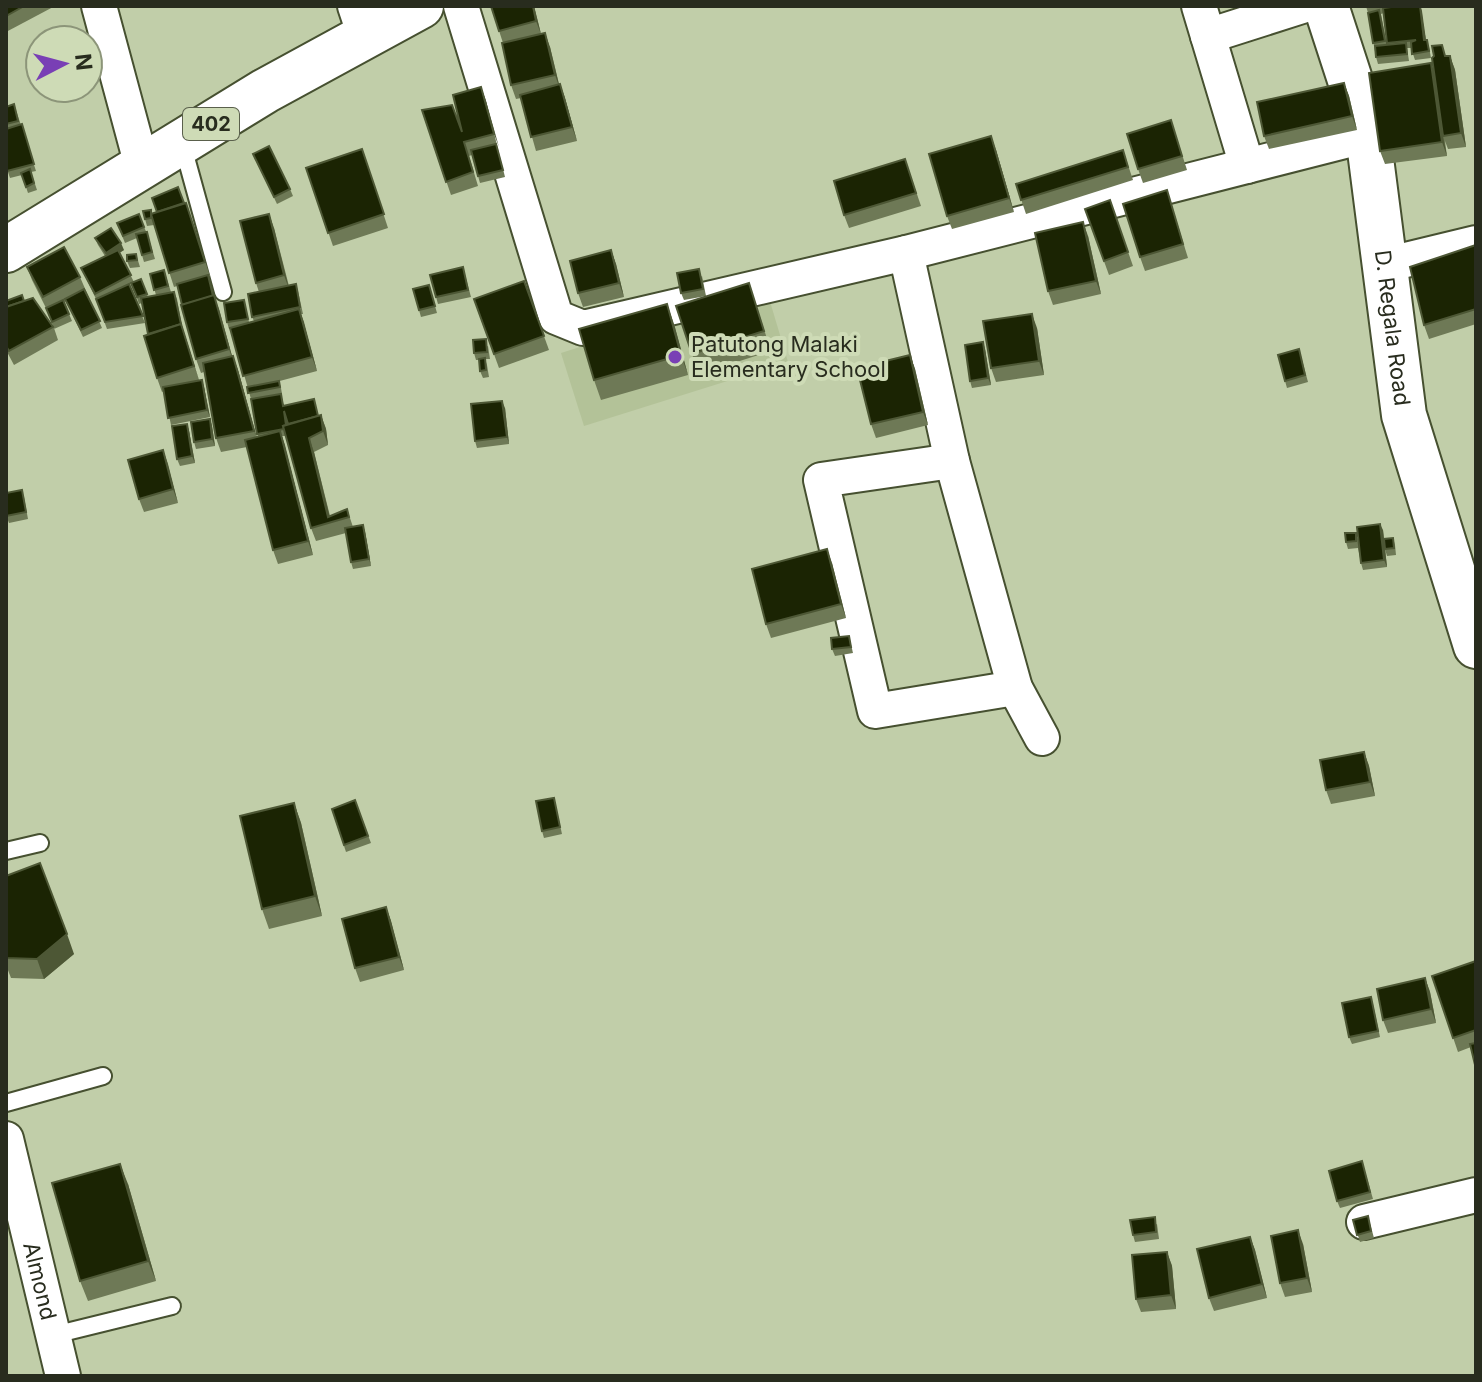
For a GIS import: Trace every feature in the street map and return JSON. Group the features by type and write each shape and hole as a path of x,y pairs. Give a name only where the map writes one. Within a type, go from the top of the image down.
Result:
{"street":[{"path":"99,6 142,166"},
{"name":"402","path":"6,250 265,91 360,21 421,6"},
{"path":"461,6 556,317 583,328 906,253 1368,135"},
{"path":"1247,166 1204,21 1302,6"},
{"name":"D. Regala Road","path":"1326,6 1368,135 1404,415 1476,646"},
{"path":"1385,265 1476,243"},
{"path":"906,253 952,461 1015,688 1042,738"},
{"path":"952,461 821,480 875,711 1015,688"},
{"name":"Almond","path":"6,1139 63,1376"},
{"path":"1364,1222 1476,1195"}],"lane":[{"path":"182,142 223,292"},
{"path":"6,851 40,843"},
{"path":"6,1103 103,1076"},
{"path":"54,1335 172,1306"}],"shaded area":[{"name":"Patutong Malaki Elementary School","path":"766,288 788,362 584,426 561,353"}],"building":[{"path":"6,6 24,6 6,16"},
{"path":"491,6 533,6 536,21 499,31"},
{"path":"1420,6 1424,40 1427,40 1429,51 1412,54 1411,42 1416,40 1387,43 1383,8"},
{"path":"1379,10 1385,41 1373,43 1368,13"},
{"path":"545,33 555,75 511,85 502,43"},
{"path":"1406,43 1407,54 1376,57 1375,46"},
{"path":"1442,45 1445,56 1450,56 1461,133 1443,136 1432,58 1432,46"},
{"path":"1431,63 1442,142 1380,151 1369,73"},
{"path":"1344,83 1352,116 1264,136 1257,102"},
{"path":"560,84 572,127 531,137 520,95"},
{"path":"481,87 494,134 464,142 473,172 446,182 422,110 452,105 462,132 453,95"},
{"path":"14,104 18,121 6,124 6,107"},
{"path":"1171,120 1182,156 1138,169 1127,134"},
{"path":"22,124 34,164 7,171 6,129"},
{"path":"991,136 1009,198 947,216 929,154"},
{"path":"496,144 503,170 478,176 471,150"},
{"path":"269,146 290,189 274,197 253,154"},
{"path":"362,149 384,214 328,233 306,168"},
{"path":"1123,150 1128,167 1021,200 1016,184"},
{"path":"905,159 916,193 844,215 834,181"},
{"path":"30,169 34,183 26,187 21,173"},
{"path":"178,187 184,203 157,212 152,198"},
{"path":"1167,190 1183,244 1140,257 1123,204"},
{"path":"1110,200 1128,252 1104,261 1085,209"},
{"path":"186,203 205,262 169,273 151,214"},
{"path":"151,210 151,218 145,219 143,211"},
{"path":"139,214 144,227 123,236 117,223"},
{"path":"269,214 284,275 256,283 240,221"},
{"path":"1083,222 1096,281 1048,291 1035,233"},
{"path":"111,228 121,243 106,253 95,238"},
{"path":"147,232 152,252 142,255 136,234"},
{"path":"1476,245 1476,309 1424,325 1410,267"},
{"path":"64,247 80,277 43,297 27,267"},
{"path":"118,250 131,275 95,294 81,268"},
{"path":"611,250 619,283 578,293 570,261"},
{"path":"136,254 137,260 127,261 127,255"},
{"path":"463,267 468,290 436,297 430,275"},
{"path":"699,269 703,289 681,293 677,273"},
{"path":"164,270 168,286 154,290 150,274"},
{"path":"208,275 213,296 182,305 177,284"},
{"path":"141,279 147,294 137,297 131,283"},
{"path":"524,281 544,336 494,354 474,299"},
{"path":"749,283 764,331 692,354 676,306"},
{"path":"129,284 143,316 105,322 96,299"},
{"path":"296,284 300,307 252,317 248,294"},
{"path":"429,285 435,306 419,310 413,289"},
{"path":"84,289 100,321 81,330 65,299"},
{"path":"174,292 181,324 148,334 141,298"},
{"path":"22,295 24,301 6,307 6,301"},
{"path":"214,295 229,349 196,359 181,305"},
{"path":"33,298 53,327 9,351 6,346 6,307"},
{"path":"63,300 69,314 52,322 46,308"},
{"path":"244,300 248,319 227,322 224,303"},
{"path":"667,304 681,355 594,380 579,329"},
{"path":"299,309 312,357 243,376 230,328"},
{"path":"1032,314 1039,361 991,368 983,321"},
{"path":"181,324 194,366 157,378 144,336"},
{"path":"486,339 487,352 474,353 473,340"},
{"path":"983,342 988,378 970,381 965,345"},
{"path":"1299,349 1305,375 1285,381 1278,355"},
{"path":"910,355 923,412 871,424 857,368"},
{"path":"233,356 254,431 216,438 203,363"},
{"path":"485,358 486,370 480,371 479,359"},
{"path":"202,380 207,410 168,418 163,387"},
{"path":"279,381 280,387 248,393 247,387"},
{"path":"281,394 283,406 314,399 318,416 288,424 284,411 284,429 257,434 251,399"},
{"path":"502,401 507,437 475,441 471,404"},
{"path":"321,415 323,431 309,438 328,517 347,509 349,517 311,528 283,426"},
{"path":"210,419 212,439 194,442 191,422"},
{"path":"187,424 192,456 177,459 172,426"},
{"path":"280,431 308,541 273,550 245,440"},
{"path":"163,450 173,489 139,499 128,460"},
{"path":"22,490 26,512 6,516 6,493"},
{"path":"1380,524 1384,560 1361,563 1357,527"},
{"path":"363,525 369,559 351,562 345,528"},
{"path":"1345,533 1356,533 1356,541 1346,542"},
{"path":"1393,538 1394,548 1385,549 1384,539"},
{"path":"827,549 841,604 766,624 752,569"},
{"path":"849,636 851,647 832,649 831,638"},
{"path":"1364,752 1370,782 1326,790 1320,760"},
{"path":"554,798 560,827 542,831 536,801"},
{"path":"355,800 368,836 344,845 332,809"},
{"path":"294,803 315,896 262,909 240,816"},
{"path":"40,863 67,934 37,959 6,958 6,876"},
{"path":"386,907 399,957 355,968 342,919"},
{"path":"1476,961 1476,1030 1453,1038 1432,976"},
{"path":"1425,978 1431,1009 1383,1020 1377,989"},
{"path":"1371,997 1378,1031 1349,1037 1342,1003"},
{"path":"1476,1043 1476,1069 1470,1044"},
{"path":"1362,1161 1370,1192 1337,1201 1329,1171"},
{"path":"120,1164 148,1261 80,1281 52,1183"},
{"path":"1368,1216 1371,1231 1357,1235 1353,1220"},
{"path":"1155,1217 1156,1232 1133,1235 1130,1220"},
{"path":"1298,1230 1307,1278 1280,1283 1271,1236"},
{"path":"1250,1237 1262,1284 1209,1298 1197,1249"},
{"path":"1167,1252 1171,1295 1136,1299 1132,1255"}],"place":[{"name":"Patutong Malaki Elementary School","path":"675,357"}]}
